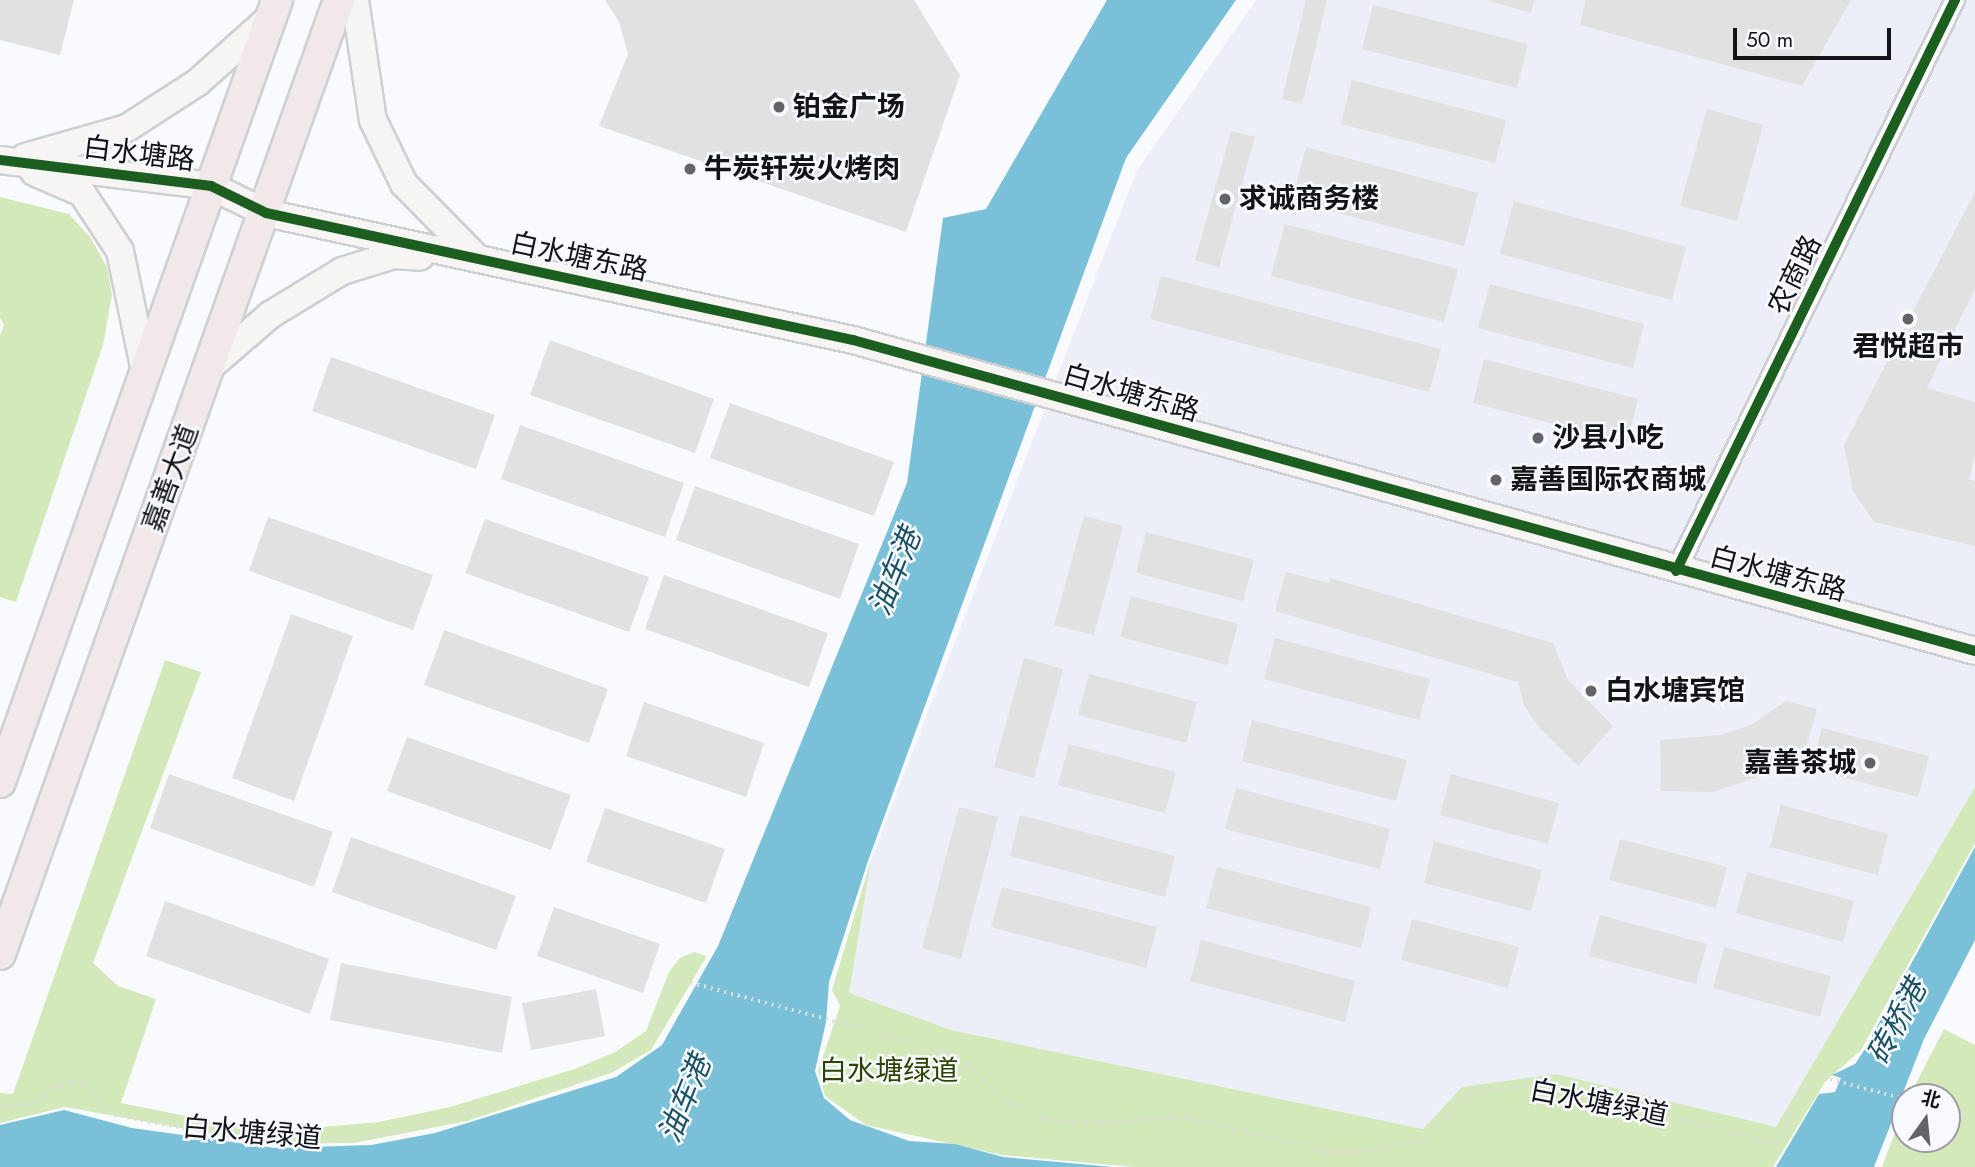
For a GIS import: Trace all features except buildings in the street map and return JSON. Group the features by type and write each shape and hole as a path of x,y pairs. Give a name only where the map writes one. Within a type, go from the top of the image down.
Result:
{"main road":[{"name":"嘉善大道","path":"0,954 266,213 339,0"},
{"path":"0,782 274,8"}],"street":[{"path":"355,0 373,120 404,184 478,259"},
{"name":"农商路","path":"1676,570 1955,0"},
{"path":"5,160 127,128 198,82 274,8"},
{"name":"白水塘路","path":"5,160 211,186 266,213"},
{"path":"5,160 82,193 120,251 145,372"},
{"name":"白水塘东路","path":"266,213 853,340 1975,651"},
{"path":"211,366 271,315 342,271 394,256 478,259"}],"path":[{"path":"1961,1113 1969,1115"}],"shaded area":[{"name":"嘉善国际农商城","path":"1256,0 1975,0 1975,787 1776,1128 1462,1087 1423,1129 951,1030 848,993 871,860 1136,172"}],"green space":[{"path":"0,197 69,214 90,237 107,267 112,295 103,345 16,602 0,597 0,336 4,325 0,318"},
{"path":"165,660 201,672 93,963 118,986 156,999 121,1103 206,1120 300,1129 379,1122 450,1107 575,1069 615,1052 646,1031 669,972 680,958 694,952 707,956 651,1050 611,1073 467,1121 354,1143 269,1144 65,1107 0,1123 0,1093 13,1094"},
{"name":"白水塘绿道","path":"1975,787 1975,843 1861,1050 1825,1082 1773,1167 1134,1167 1002,1155 866,1125 825,1096 818,1071 840,1006 832,990 871,860 849,993 951,1030 1423,1129 1462,1087 1556,1074 1776,1127"},
{"path":"1944,1029 1975,1045 1975,1167 1882,1167 1891,1143 1891,1153 1961,1153 1961,1083 1916,1083"}],"water":[{"name":"油车港","path":"1107,0 1236,0 1126,158 868,861 829,982 826,1022 815,1071 824,1098 850,1120 909,1141 955,1144 1003,1157 1113,1167 0,1167 0,1125 64,1110 132,1128 275,1148 371,1145 435,1133 616,1077 662,1045 718,946 907,483 943,218 986,209"},
{"name":"砖桥港","path":"1975,847 1975,940 1924,1039 1907,1083 1891,1083 1891,1123 1874,1167 1776,1167 1819,1094 1835,1092 1841,1078 1832,1075 1855,1064"}],"cycle path":[{"path":"1676,571 1955,0"},
{"path":"0,160 211,186 266,213 853,340 1975,651"}],"place":[{"name":"铂金广场","path":"779,107"},
{"name":"牛炭轩炭火烤肉","path":"690,169"},
{"name":"求诚商务楼","path":"1225,199"},
{"name":"君悦超市","path":"1908,319"},
{"name":"沙县小吃","path":"1538,438"},
{"name":"嘉善国际农商城","path":"1496,480"},
{"name":"白水塘宾馆","path":"1591,691"},
{"name":"嘉善茶城","path":"1870,763"}]}
